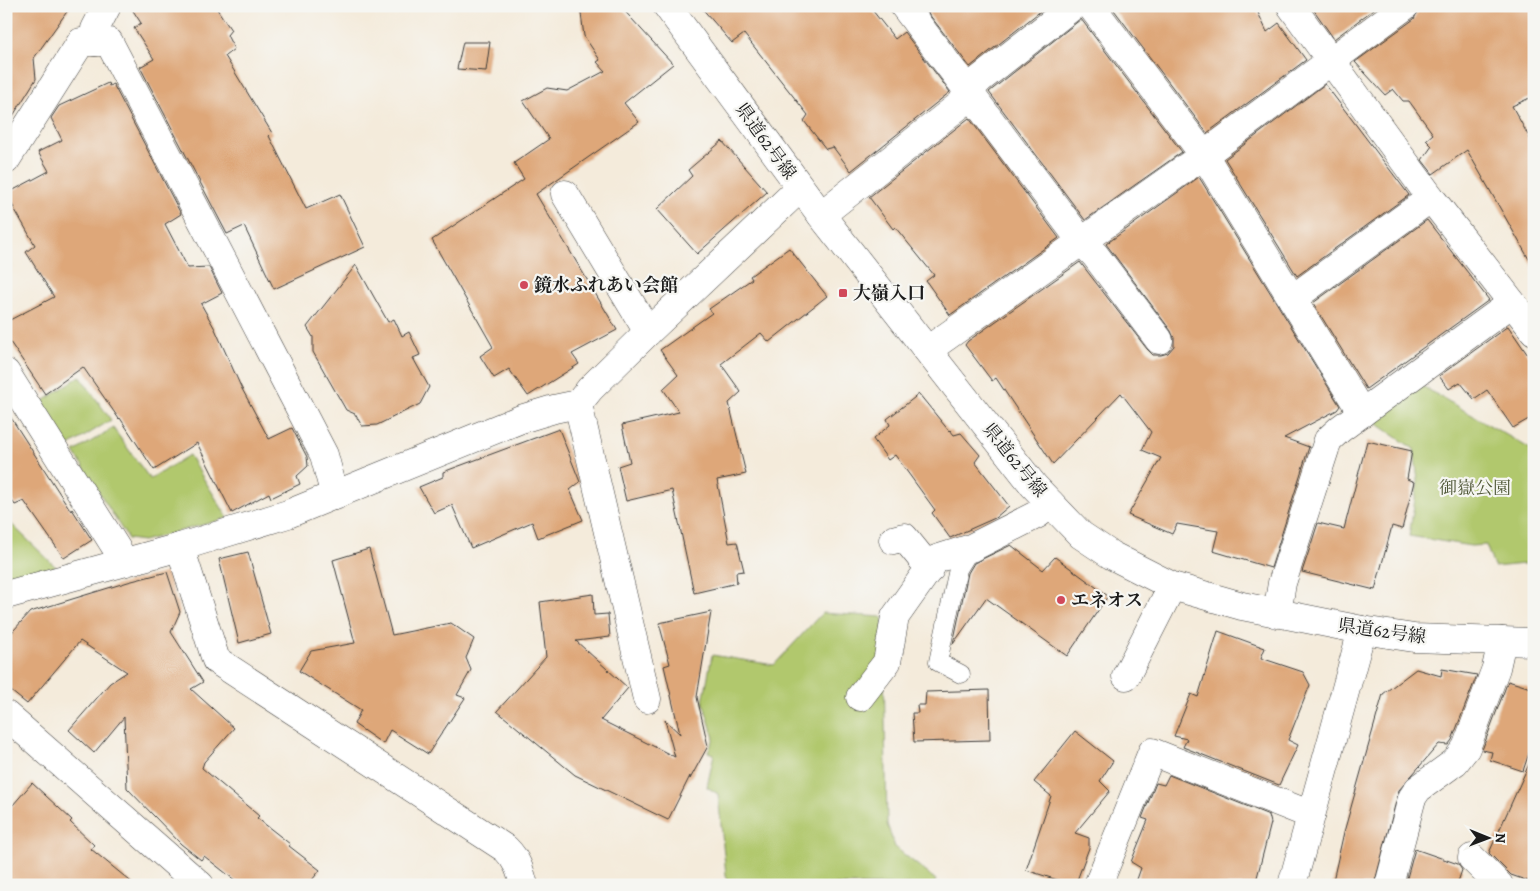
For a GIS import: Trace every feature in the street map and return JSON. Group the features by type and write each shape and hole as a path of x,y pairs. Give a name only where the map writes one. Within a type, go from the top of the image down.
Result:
{"street":[{"path":"95,42 96,30 107,6"},
{"name":"県道62号線","path":"667,6 821,215 929,349 1034,486 1082,535 1111,555 1172,586 1210,598 1277,614 1414,638 1534,642"},
{"path":"904,6 1082,242 1095,255 1159,340"},
{"path":"821,215 961,104 969,90 980,79 1073,6"},
{"path":"1091,6 1204,155 1362,413"},
{"path":"1291,6 1431,198 1534,331"},
{"path":"929,349 1204,155 1405,6"},
{"path":"6,160 81,42 109,42 324,455 335,496"},
{"path":"6,595 180,547 288,514 521,419 578,404 590,389 648,332 800,188"},
{"path":"565,194 648,332"},
{"path":"1292,299 1431,198"},
{"path":"1277,614 1282,583 1328,440 1512,303"},
{"path":"6,373 125,562"},
{"path":"578,404 647,699"},
{"path":"860,696 887,662 895,617 936,559 971,548 1031,518 1052,504"},
{"path":"893,540 904,537 930,569"},
{"path":"180,547 216,660 506,849 514,857 524,885"},
{"path":"1126,676 1172,586"},
{"path":"1292,885 1362,630"},
{"path":"1388,885 1412,798 1418,789 1455,762 1466,748 1496,668 1502,641"},
{"path":"6,715 200,885"},
{"path":"1098,885 1152,752 1311,815"},
{"path":"1472,858 1499,885"}],"lane":[{"path":"961,674 938,662 958,569 971,548"}],"green space":[{"path":"80,376 111,420 69,446 42,402"},
{"name":"御嶽公園","path":"1417,383 1534,451 1534,563 1494,567 1486,545 1471,546 1409,536 1418,481 1414,449 1373,421"},
{"path":"113,428 150,479 189,455 228,518 143,541 128,539 74,452"},
{"path":"6,519 56,567 17,577 6,575"},
{"path":"822,613 883,617 887,824 895,847 936,880 934,885 727,885 718,794 707,787 714,754 708,752 714,738 703,702 712,655 774,665"}],"building":[{"path":"6,6 71,6 34,58 36,79 6,127"},
{"path":"130,6 215,6 231,30 227,35 234,49 225,56 272,133 269,136 306,209 340,194 365,247 274,289 244,226 227,234 140,67 154,59 134,28 141,23"},
{"name":"鏡水ふれあい会館","path":"580,6 620,6 673,64 624,103 639,122 536,194 617,330 572,354 579,364 528,396 509,369 494,378 480,356 493,347 432,240 524,179 514,163 549,139 523,101 547,88 567,91 605,71 597,62 600,60 584,36"},
{"path":"700,6 869,6 895,39 904,32 950,92 851,171 833,147 826,149 804,121 808,115 744,34 732,43"},
{"path":"936,6 1047,6 970,67 928,13"},
{"path":"1111,6 1255,6 1267,32 1279,23 1306,60 1207,133"},
{"path":"1311,6 1378,6 1334,39"},
{"path":"1420,6 1534,6 1534,96 1512,106 1534,146 1534,268 1467,150 1433,174 1422,160 1432,146 1426,140 1433,134 1409,101 1403,101 1393,89 1385,95 1355,62 1414,19"},
{"path":"1081,19 1182,152 1085,220 989,92"},
{"path":"463,42 490,42 486,71 457,69"},
{"path":"108,83 109,86 113,84 181,214 165,224 188,268 209,267 222,293 201,304 215,329 241,387 269,439 292,428 307,457 308,466 297,476 300,484 271,498 269,493 232,513 197,443 154,470 120,418 83,367 45,394 6,336 6,322 54,297 26,252 35,245 6,194 49,171 38,152 62,140 51,118 59,106"},
{"path":"1325,84 1409,195 1297,276 1225,159"},
{"path":"969,118 1059,238 950,315 926,281 934,275 895,227 893,229 869,197"},
{"path":"722,141 767,192 697,254 657,209 692,176 688,170"},
{"path":"1199,177 1340,406 1337,410 1284,438 1309,447 1271,568 1213,551 1218,531 1177,524 1172,534 1128,515 1161,458 1142,450 1151,432 1121,393 1053,464 996,378 992,381 965,345 1080,262 1147,349 1153,355 1168,353 1174,346 1174,338 1171,331 1106,244"},
{"path":"1427,220 1489,300 1366,389 1313,303"},
{"path":"789,248 827,296 769,342 761,333 721,364 741,392 729,403 746,474 717,480 729,543 737,542 744,571 736,572 737,583 694,593 672,490 626,501 618,466 630,462 622,425 679,412 663,389 678,375 660,350 712,313 709,309 752,279 750,276"},
{"path":"356,265 388,322 394,319 402,336 409,332 420,355 413,358 429,387 420,404 377,425 362,426 355,414 346,410 313,352 313,337 307,327"},
{"path":"1508,326 1534,364 1534,416 1513,428 1487,390 1474,399 1460,382 1449,389 1439,376"},
{"path":"919,394 949,431 954,435 961,433 980,455 975,462 1009,506 995,518 950,538 932,513 935,510 895,455 888,460 873,439 890,425 887,419"},
{"path":"6,410 71,511 72,509 92,540 64,558 24,501 15,505 6,492"},
{"path":"559,429 580,482 570,490 583,520 538,538 532,522 471,548 452,505 434,513 419,487 443,477 443,472"},
{"path":"1367,441 1412,451 1407,479 1414,482 1402,529 1392,526 1375,590 1302,572 1318,523 1344,529"},
{"name":"エネオス","path":"1011,545 1043,570 1055,557 1108,596 1067,656 986,598 953,644 968,573 974,563"},
{"path":"369,549 392,635 451,623 474,639 466,658 471,670 457,695 465,698 428,754 390,730 383,744 354,724 361,710 299,671 311,651 355,643 333,560"},
{"path":"248,552 271,634 239,643 219,559"},
{"path":"167,572 180,612 171,632 203,682 191,689 234,728 204,762 202,768 259,816 257,818 290,844 289,846 320,870 308,885 241,885 204,856 201,860 181,844 127,788 124,717 94,753 69,730 110,683 127,672 80,641 27,704 6,687 6,639 30,612"},
{"path":"593,594 594,615 608,614 610,637 576,641 628,688 601,720 675,757 665,720 680,734 664,666 670,664 659,623 711,612 697,697 708,746 690,779 690,776 668,820 575,775 497,711 546,657 540,602"},
{"path":"1218,631 1265,648 1261,658 1303,672 1310,685 1288,740 1298,745 1279,785 1183,747 1187,739 1174,736 1191,694 1198,697"},
{"path":"1416,669 1441,676 1442,669 1477,675 1452,740 1448,745 1439,744 1399,790 1374,885 1332,885 1344,832 1383,694"},
{"path":"1508,681 1534,689 1534,738 1523,771 1490,760 1492,752 1482,750"},
{"path":"989,690 990,740 914,742 912,713 918,713 917,705 925,705 926,692"},
{"path":"1075,731 1113,761 1100,781 1110,791 1075,833 1089,838 1089,848 1076,883 1067,883 1026,870 1051,796 1034,782"},
{"path":"1534,753 1534,883 1511,875 1489,853"},
{"path":"1169,775 1269,815 1271,823 1255,885 1135,885 1141,868 1131,862 1148,820 1142,818 1156,783 1164,785"},
{"path":"32,783 72,820 70,822 94,845 91,849 135,885 6,885 6,813"},
{"path":"1415,849 1458,864 1462,870 1457,885 1405,885"}],"place":[{"name":"鏡水ふれあい会館","path":"524,285"},
{"name":"大嶺入口","path":"843,293"},
{"name":"エネオス","path":"1061,600"}]}
